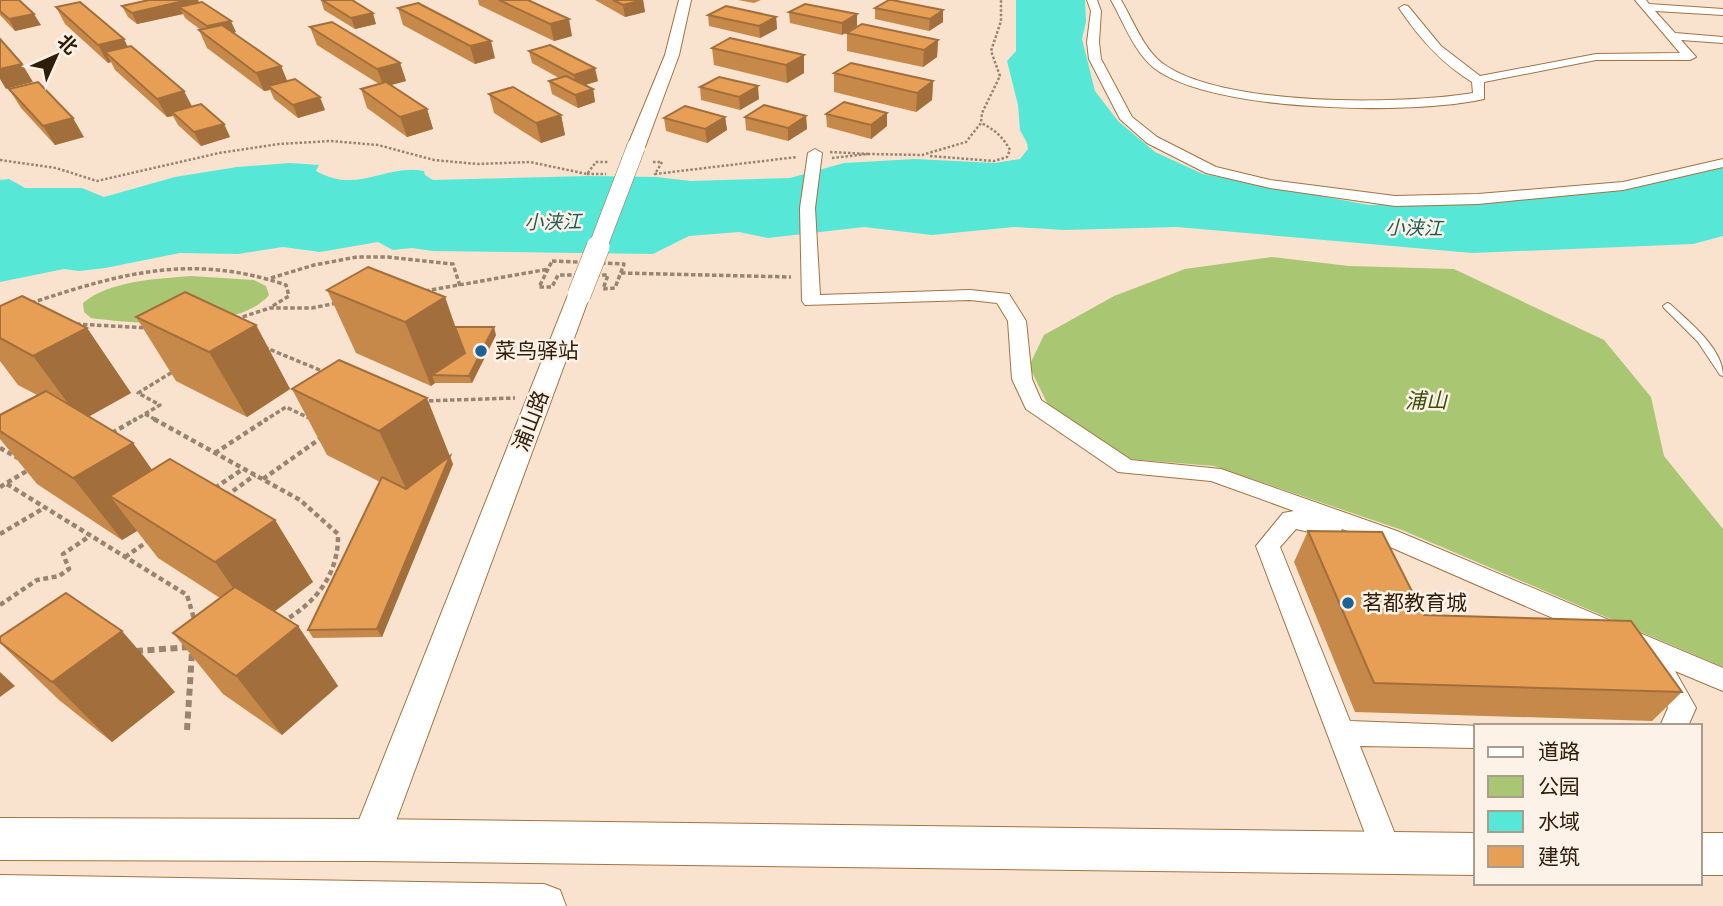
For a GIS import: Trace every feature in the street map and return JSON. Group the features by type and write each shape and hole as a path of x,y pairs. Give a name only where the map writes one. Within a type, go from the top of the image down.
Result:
{"main road":[{"path":"0,839 370,840 1474,854"},
{"path":"1702,854 1723,854"},
{"path":"0,897 544,906"}],"street":[{"name":"浦山路","path":"370,840 634,154 667,65 684,13 685,0"},
{"path":"1092,0 1096,11 1093,41 1096,59 1127,119 1152,139 1211,170 1270,184 1395,201 1478,199 1623,186 1723,163"},
{"path":"1116,0 1158,66 1237,94 1324,103 1447,103 1480,96 1478,79"},
{"path":"1404,8 1423,36 1452,65 1478,79 1596,57 1690,57 1644,3"},
{"path":"1644,3 1723,12"},
{"path":"1673,36 1723,40"},
{"path":"814,159 807,243 812,278 811,301 970,295 1003,299 1017,321 1022,379 1033,404 1126,467 1213,474 1390,537 1723,680"},
{"path":"1388,854 1268,546 1291,519 1339,531 1643,658 1670,683 1682,708 1675,724"},
{"path":"1340,733 1474,736"}],"lane":[{"path":"1667,306 1702,340 1723,373"}],"path":[{"path":"922,155 943,151 966,142 981,123 982,113 1000,75 991,51 999,37 1001,0"},
{"path":"0,160 56,168 97,181 219,153 279,144 331,141 378,145 450,162 530,162 587,174 596,162 634,154 662,162 656,174 814,159 842,150 994,161 1007,157 1010,150 1006,141 993,128 981,123"},
{"path":"271,278 328,260 387,257 453,264 460,286"},
{"path":"607,275 603,289 615,288 624,264"},
{"path":"24,305 96,281 160,268 241,270 286,285 289,296 270,308 235,319"},
{"path":"414,292 549,269"},
{"path":"621,273 812,278"},
{"path":"270,308 312,308 346,300"},
{"path":"74,324 152,328"},
{"path":"255,344 340,378"},
{"path":"101,438 160,405 138,393 186,365"},
{"path":"419,401 540,398"},
{"path":"215,453 286,407 314,420"},
{"path":"304,415 314,409"},
{"path":"145,414 300,499 338,534 338,554 328,579 294,613 275,625"},
{"path":"263,479 324,436"},
{"path":"0,447 34,467 0,488"},
{"path":"212,490 243,469"},
{"path":"224,497 255,475"},
{"path":"6,484 187,595 195,619 187,730"},
{"path":"0,534 45,507"},
{"path":"0,605 37,580 59,576 69,569 63,554 91,535"},
{"path":"125,557 156,536"},
{"path":"126,652 192,647 200,643"}],"green space":[{"name":"浦山","path":"1272,257 1349,266 1454,269 1604,340 1651,397 1664,456 1723,529 1723,667 1402,530 1214,466 1116,458 1050,409 1029,366 1044,335 1114,296 1185,269"},
{"path":"191,276 254,280 266,286 269,295 255,307 235,315 185,323 91,318 84,312 83,303 94,295 120,285"}],"water":[{"name":"小浃江","path":"1016,0 1085,0 1086,22 1082,39 1095,91 1118,121 1155,152 1203,174 1369,205 1487,202 1630,188 1723,167 1723,236 1693,244 1472,253 1177,227 1064,230 1014,227 932,235 864,227 768,238 739,232 689,236 653,254 433,251 412,248 393,250 378,242 320,252 283,247 238,254 180,253 105,268 79,271 64,269 0,282 0,180 9,179 25,188 82,188 104,197 175,177 237,167 290,163 319,165 316,171 331,178 345,180 410,170 424,171 425,175 433,180 589,176 656,177 691,181 790,178 844,163 915,159 995,163 1020,159 1028,149 1020,130 1018,105 1007,61 1016,51"}],"building":[{"path":"0,0 19,0 34,14 9,19 0,11"},
{"path":"149,0 188,0 132,13 122,6"},
{"path":"322,0 352,0 373,13 351,18"},
{"path":"499,0 528,0 569,19 550,24"},
{"path":"613,0 643,0 623,5"},
{"path":"889,0 943,10 930,19 875,8"},
{"path":"80,2 124,39 98,45 56,7"},
{"path":"202,2 231,21 207,26 179,7"},
{"path":"418,3 491,41 470,46 398,8"},
{"path":"805,4 857,14 842,23 789,12"},
{"path":"726,6 776,17 759,26 708,15"},
{"path":"332,22 400,63 377,69 310,27"},
{"path":"862,24 938,40 924,50 847,33"},
{"path":"222,25 281,66 256,73 199,30"},
{"path":"730,38 804,55 786,65 712,48"},
{"path":"0,39 22,64 0,69"},
{"path":"550,45 595,68 574,75 529,51"},
{"path":"131,46 184,91 157,99 105,52"},
{"path":"851,63 933,81 917,93 834,73"},
{"path":"566,76 593,89 575,95 549,81"},
{"path":"719,77 758,86 739,97 700,87"},
{"path":"295,79 320,97 293,105 268,86"},
{"path":"38,82 73,118 43,126 9,89"},
{"path":"386,82 427,109 400,117 361,89"},
{"path":"513,87 561,115 536,123 489,94"},
{"path":"844,102 887,113 871,125 826,114"},
{"path":"201,104 224,124 194,132 172,112"},
{"path":"764,105 806,116 788,128 745,117"},
{"path":"685,106 725,117 705,129 664,118"},
{"path":"368,267 445,297 405,322 327,290"},
{"path":"185,292 256,325 209,352 136,317"},
{"path":"22,296 87,328 33,356 0,338 0,306"},
{"path":"455,327 494,327 469,376 432,375 465,353"},
{"path":"339,360 427,398 379,431 292,389"},
{"path":"46,391 133,443 73,478 0,431 0,415"},
{"path":"450,456 377,629 308,630 382,477 406,489"},
{"path":"170,459 275,520 215,562 110,496"},
{"path":"1308,531 1382,532 1424,615 1631,621 1682,692 1374,683"},
{"path":"235,587 298,626 236,676 173,633"},
{"path":"66,593 122,631 52,682 0,642 0,637"}],"place":[{"name":"菜鸟驿站","path":"481,351"},
{"name":"茗都教育城","path":"1348,603"}]}
